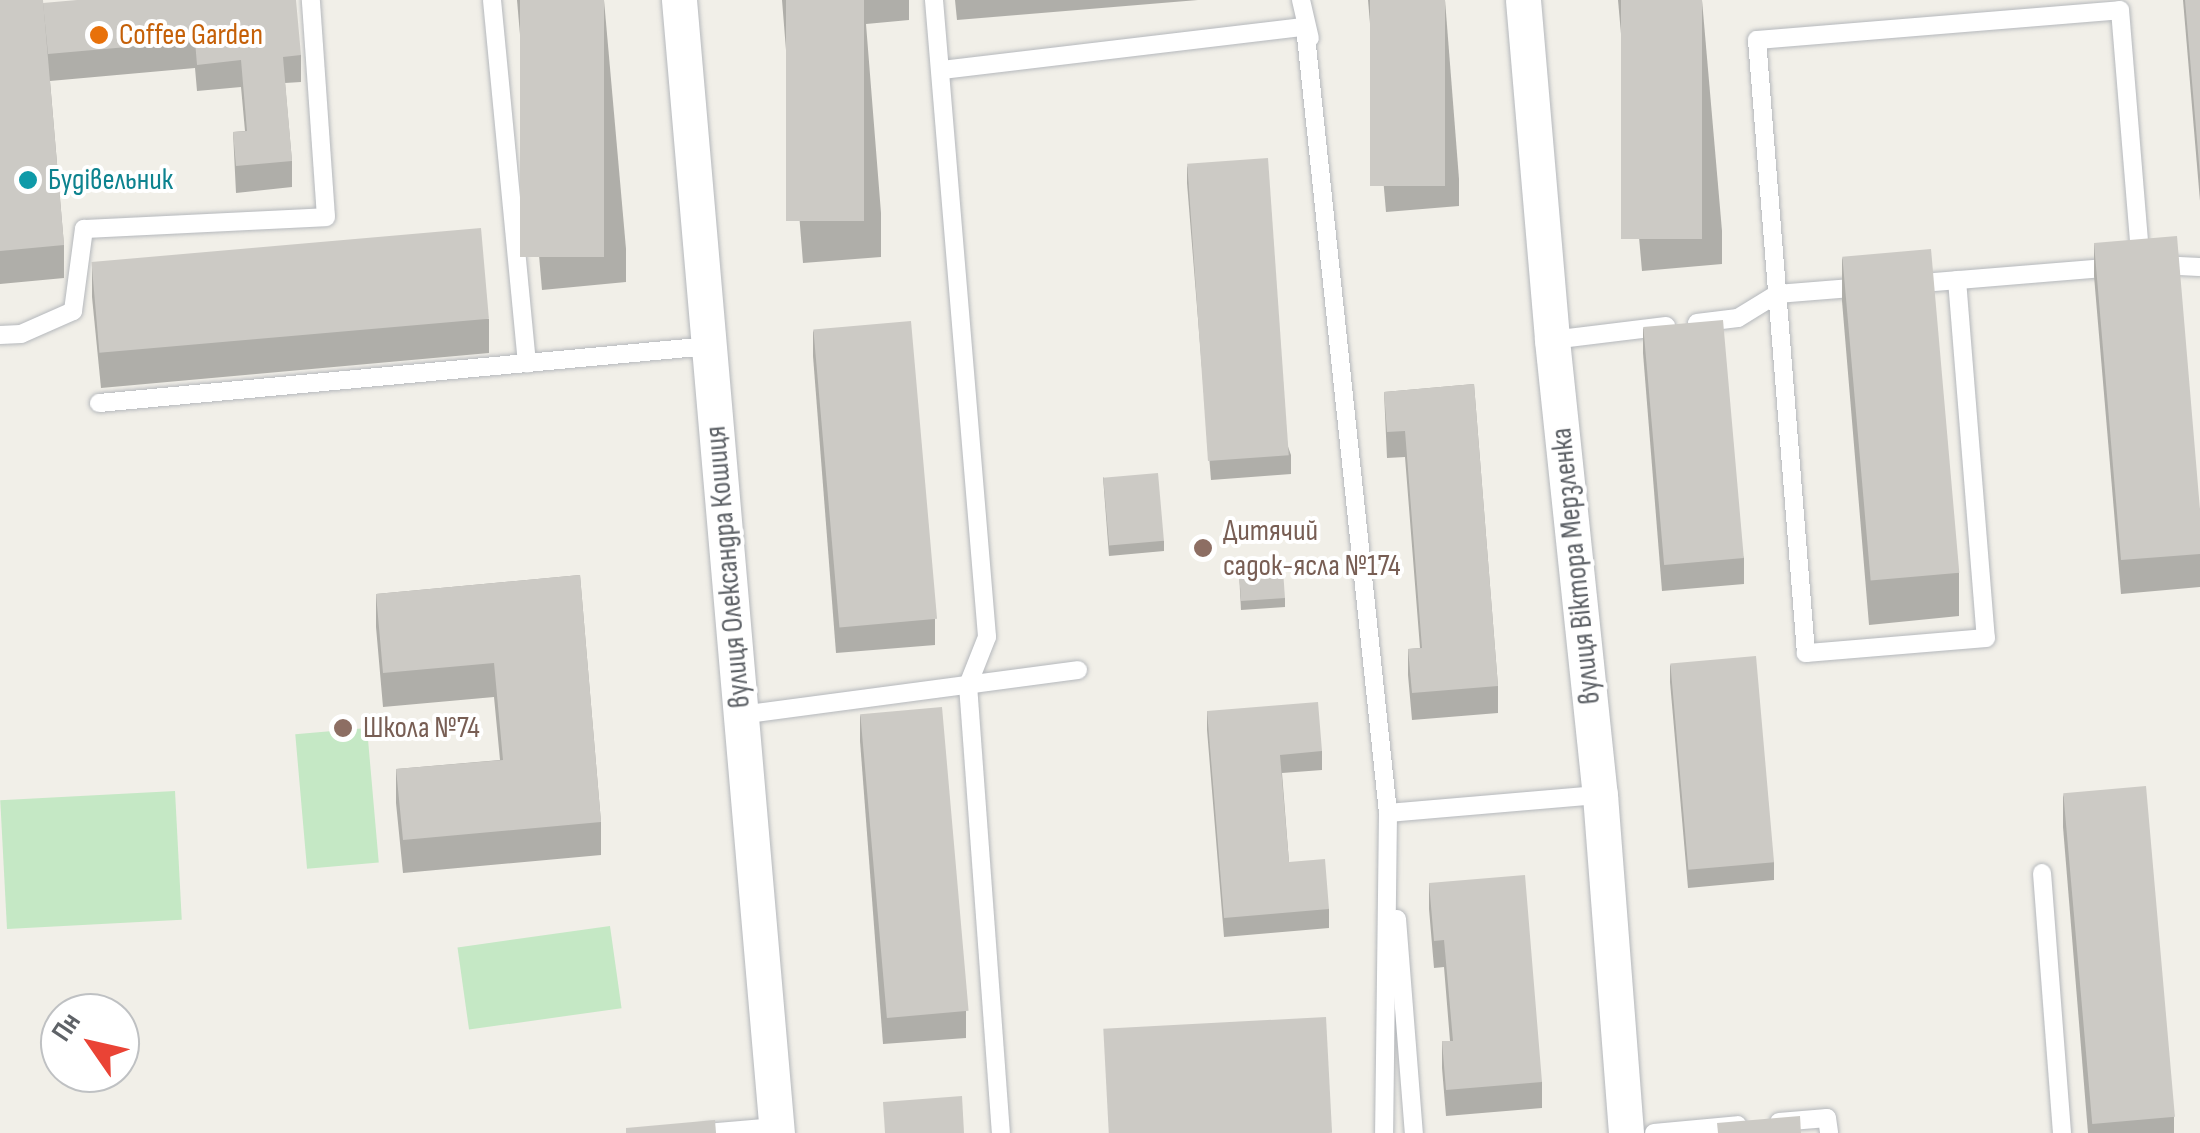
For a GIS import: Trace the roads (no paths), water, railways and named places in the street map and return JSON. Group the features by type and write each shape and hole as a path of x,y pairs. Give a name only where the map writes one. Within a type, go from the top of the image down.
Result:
{"street":[{"name":"вулиця Олександра Кошиця","path":"679,0 776,1130"},
{"name":"вулиця Віктора Мерзленка","path":"1523,0 1552,340 1600,795 1626,1133"}],"lane":[{"path":"0,335 21,334 73,311 84,229 326,217 311,0"},
{"path":"492,0 527,363"},
{"path":"934,0 987,637 968,684 1000,1133"},
{"path":"1301,0 1305,27 1317,51 1414,1133"},
{"path":"1957,280 1986,638 1806,653 1757,40 2120,10 2141,265"},
{"path":"942,70 1305,27"},
{"path":"1552,340 1738,318 1777,294 2141,265 2200,266"},
{"path":"98,403 709,346"},
{"path":"741,715 1078,670"},
{"path":"1388,814 1600,795"},
{"path":"1384,1133 1388,814"},
{"path":"2042,873 2062,1133"},
{"path":"1654,1133 1828,1118 1829,1133"},
{"path":"706,1133 776,1130"}],"place":[{"name":"Coffee Garden","path":"99,35"},
{"name":"Будівельник","path":"28,180"},
{"name":"Дитячий садок-ясла №174","path":"1203,548"},
{"name":"Школа №74","path":"343,728"}]}
